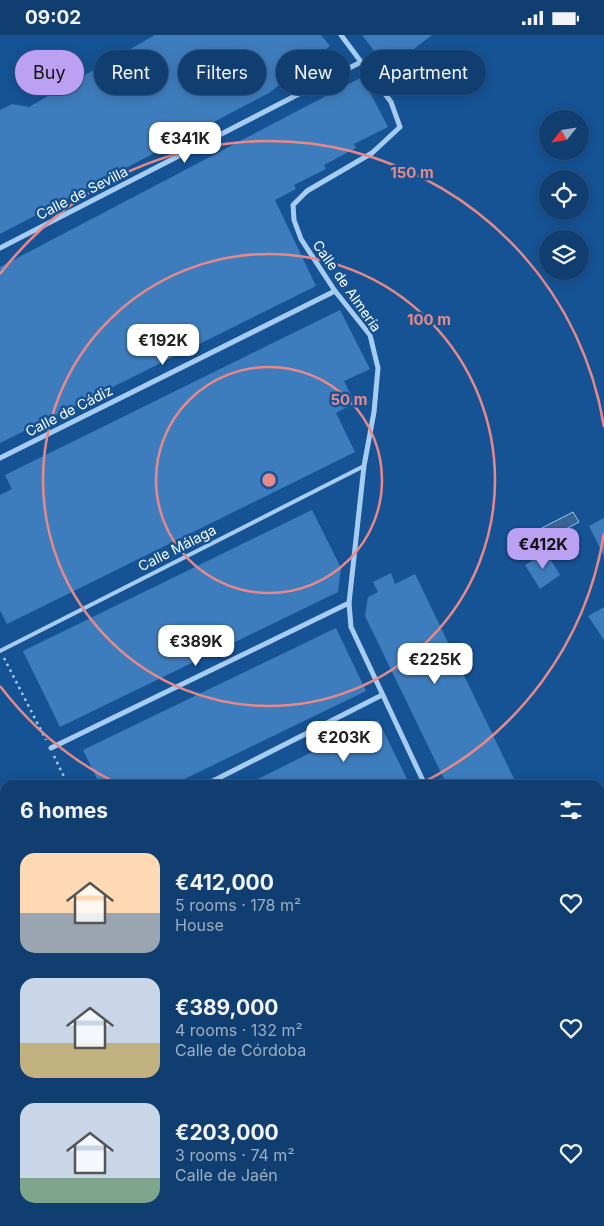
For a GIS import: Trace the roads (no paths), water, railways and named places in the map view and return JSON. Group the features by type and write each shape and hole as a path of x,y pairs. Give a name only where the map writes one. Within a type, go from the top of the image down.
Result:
{"street":[{"name":"Calle de Almería","path":"341,35 360,61"},
{"name":"Calle de Sevilla","path":"0,248 360,63"},
{"name":"Calle de Almería","path":"386,95 391,102 400,127 372,153 307,191 293,205 294,220 300,239 336,291 370,335 378,368 374,412 364,466 349,603 351,627 423,780"},
{"name":"Calle de Cádiz","path":"0,459 336,291"},
{"path":"51,748 349,603"},
{"path":"215,780 382,695"}],"lane":[{"name":"Calle Málaga","path":"0,651 364,466"}],"water":[{"path":"573,512 579,522 544,541 538,530"}]}
